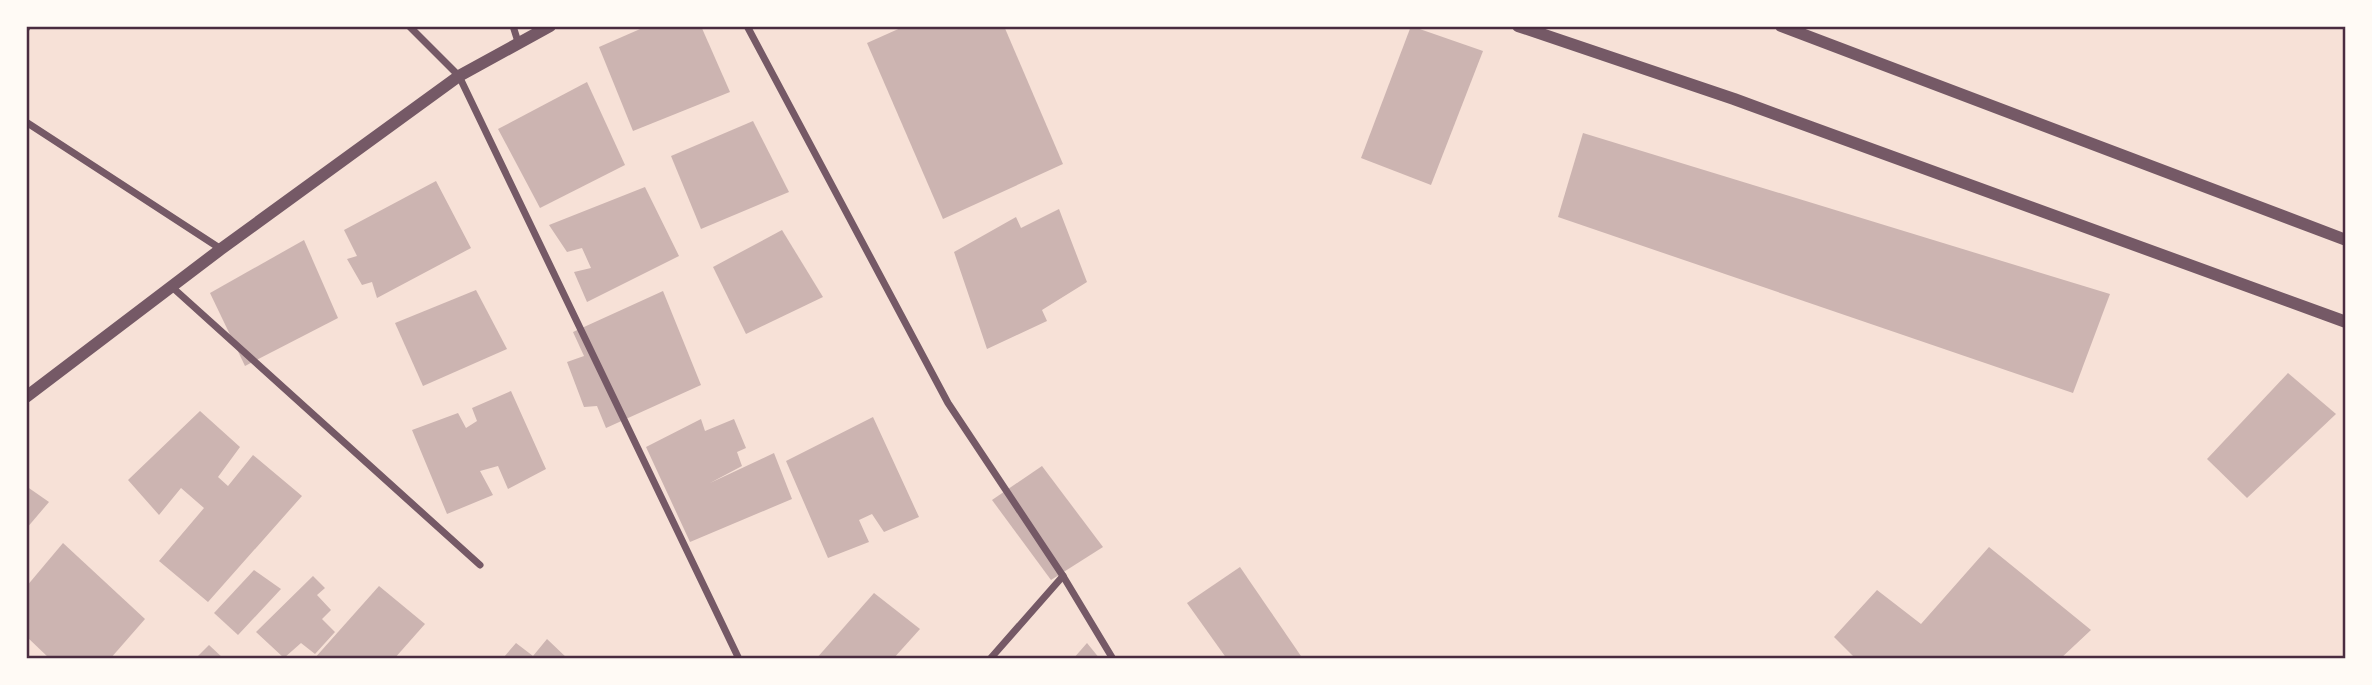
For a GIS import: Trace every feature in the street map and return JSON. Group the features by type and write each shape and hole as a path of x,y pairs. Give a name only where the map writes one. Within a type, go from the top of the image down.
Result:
{"street":[{"path":"409,26 459,76 739,659"},
{"path":"513,26 519,45"},
{"path":"26,397 221,249 459,76 550,26"},
{"path":"747,26 948,403 1063,576 1113,659"},
{"path":"1518,26 1734,99 2346,322"},
{"path":"1781,26 2346,240"},
{"path":"26,122 221,249"},
{"path":"172,287 480,565"},
{"path":"990,659 1063,576"}],"lane":[{"path":"26,31 29,26"}],"building":[{"path":"647,26 701,26 730,92 633,131 599,47"},
{"path":"905,26 1004,26 1063,164 943,219 867,43"},
{"path":"1411,26 1483,51 1431,185 1361,158"},
{"path":"587,82 625,165 540,208 498,129"},
{"path":"753,121 789,192 701,229 671,156"},
{"path":"1583,133 2110,294 2073,393 1558,217"},
{"path":"436,181 471,248 377,298 372,282 362,285 347,259 357,256 344,230"},
{"path":"645,187 679,256 587,302 574,272 591,268 582,248 567,252 549,225"},
{"path":"1059,209 1087,282 1042,310 1047,321 987,349 954,252 1016,217 1021,228"},
{"path":"782,230 823,297 746,334 713,267"},
{"path":"304,240 338,318 245,366 210,293"},
{"path":"476,290 507,349 423,386 395,323"},
{"path":"663,291 701,385 606,428 597,406 584,407 567,362 584,356 573,332"},
{"path":"2288,373 2336,414 2247,498 2207,459"},
{"path":"511,391 546,469 508,489 498,466 480,471 493,495 447,514 412,430 458,413 466,428 477,421 472,408"},
{"path":"200,411 240,447 218,477 228,486 253,455 302,496 208,602 159,561 204,508 181,488 159,515 128,480"},
{"path":"873,417 919,517 884,532 872,514 859,520 869,542 828,558 786,461"},
{"path":"701,419 705,431 734,419 746,448 737,452 742,466 710,483 774,453 792,499 690,542 646,447"},
{"path":"1042,466 1103,547 1051,580 992,500"},
{"path":"26,486 49,502 26,529"},
{"path":"63,543 145,619 110,659 50,659 26,636 26,587"},
{"path":"1989,547 2091,630 2060,659 1856,659 1834,637 1877,590 1921,624"},
{"path":"1240,567 1303,659 1227,659 1187,603"},
{"path":"254,570 281,589 238,635 214,613"},
{"path":"313,576 325,588 317,595 331,610 322,619 335,632 315,654 301,643 284,658 256,632"},
{"path":"379,586 425,624 394,659 314,659"},
{"path":"874,593 920,629 893,659 816,659"},
{"path":"547,639 568,659 504,657 516,643 533,656"},
{"path":"1087,643 1100,659 1073,659"},
{"path":"209,645 224,659 195,659"}]}
